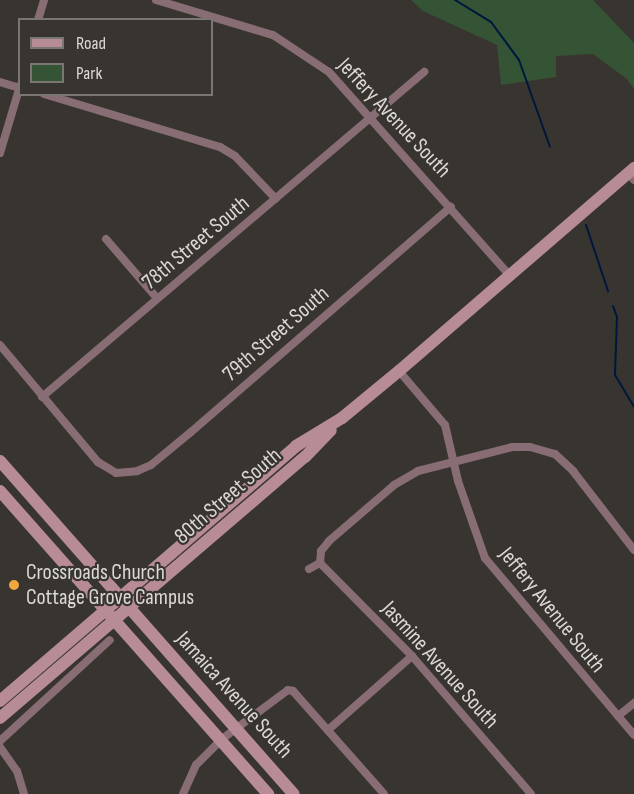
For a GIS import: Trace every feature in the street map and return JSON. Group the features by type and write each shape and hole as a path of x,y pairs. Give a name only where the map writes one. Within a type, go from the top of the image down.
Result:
{"main road":[{"name":"80th Street South","path":"0,718 305,457 342,418 632,174"},
{"name":"80th Street South","path":"0,701 296,446 342,418"},
{"name":"Jamaica Avenue South","path":"0,462 294,794"},
{"name":"Jamaica Avenue South","path":"0,491 117,620 268,794"}],"street":[{"path":"39,18 44,0"},
{"name":"Jeffery Avenue South","path":"156,0 185,4 258,29 298,48 329,72 372,116 510,276"},
{"name":"78th Street South","path":"42,397 424,72"},
{"path":"0,82 18,87"},
{"path":"0,153 18,90"},
{"path":"51,96 220,147 235,156 276,199"},
{"name":"79th Street South","path":"42,397 98,462 116,473 137,471 152,465 451,207"},
{"path":"106,239 157,298"},
{"path":"0,345 42,397"},
{"name":"Jeffery Avenue South","path":"399,371 445,425 485,558 634,735"},
{"path":"309,568 320,563 321,551 329,541 394,485 418,471 512,447 530,447 555,454 573,471 634,550"},
{"name":"Jasmine Avenue South","path":"320,563 412,656 531,794"},
{"path":"0,741 110,640"},
{"path":"328,730 412,656"},
{"path":"183,794 196,765 234,727 288,690 328,730 384,794"},
{"path":"618,716 634,703"},
{"path":"0,747 17,771 24,794"}],"green space":[{"path":"411,0 593,0 634,43 634,89 627,79 593,54 556,56 556,77 501,85 497,45 423,11"}],"waterway":[{"path":"455,0 491,22 519,60 550,147"},
{"path":"586,225 608,291"},
{"path":"613,306 617,317 615,375 634,407"}],"place":[{"name":"Crossroads Church Cottage Grove Campus","path":"14,585"}]}
